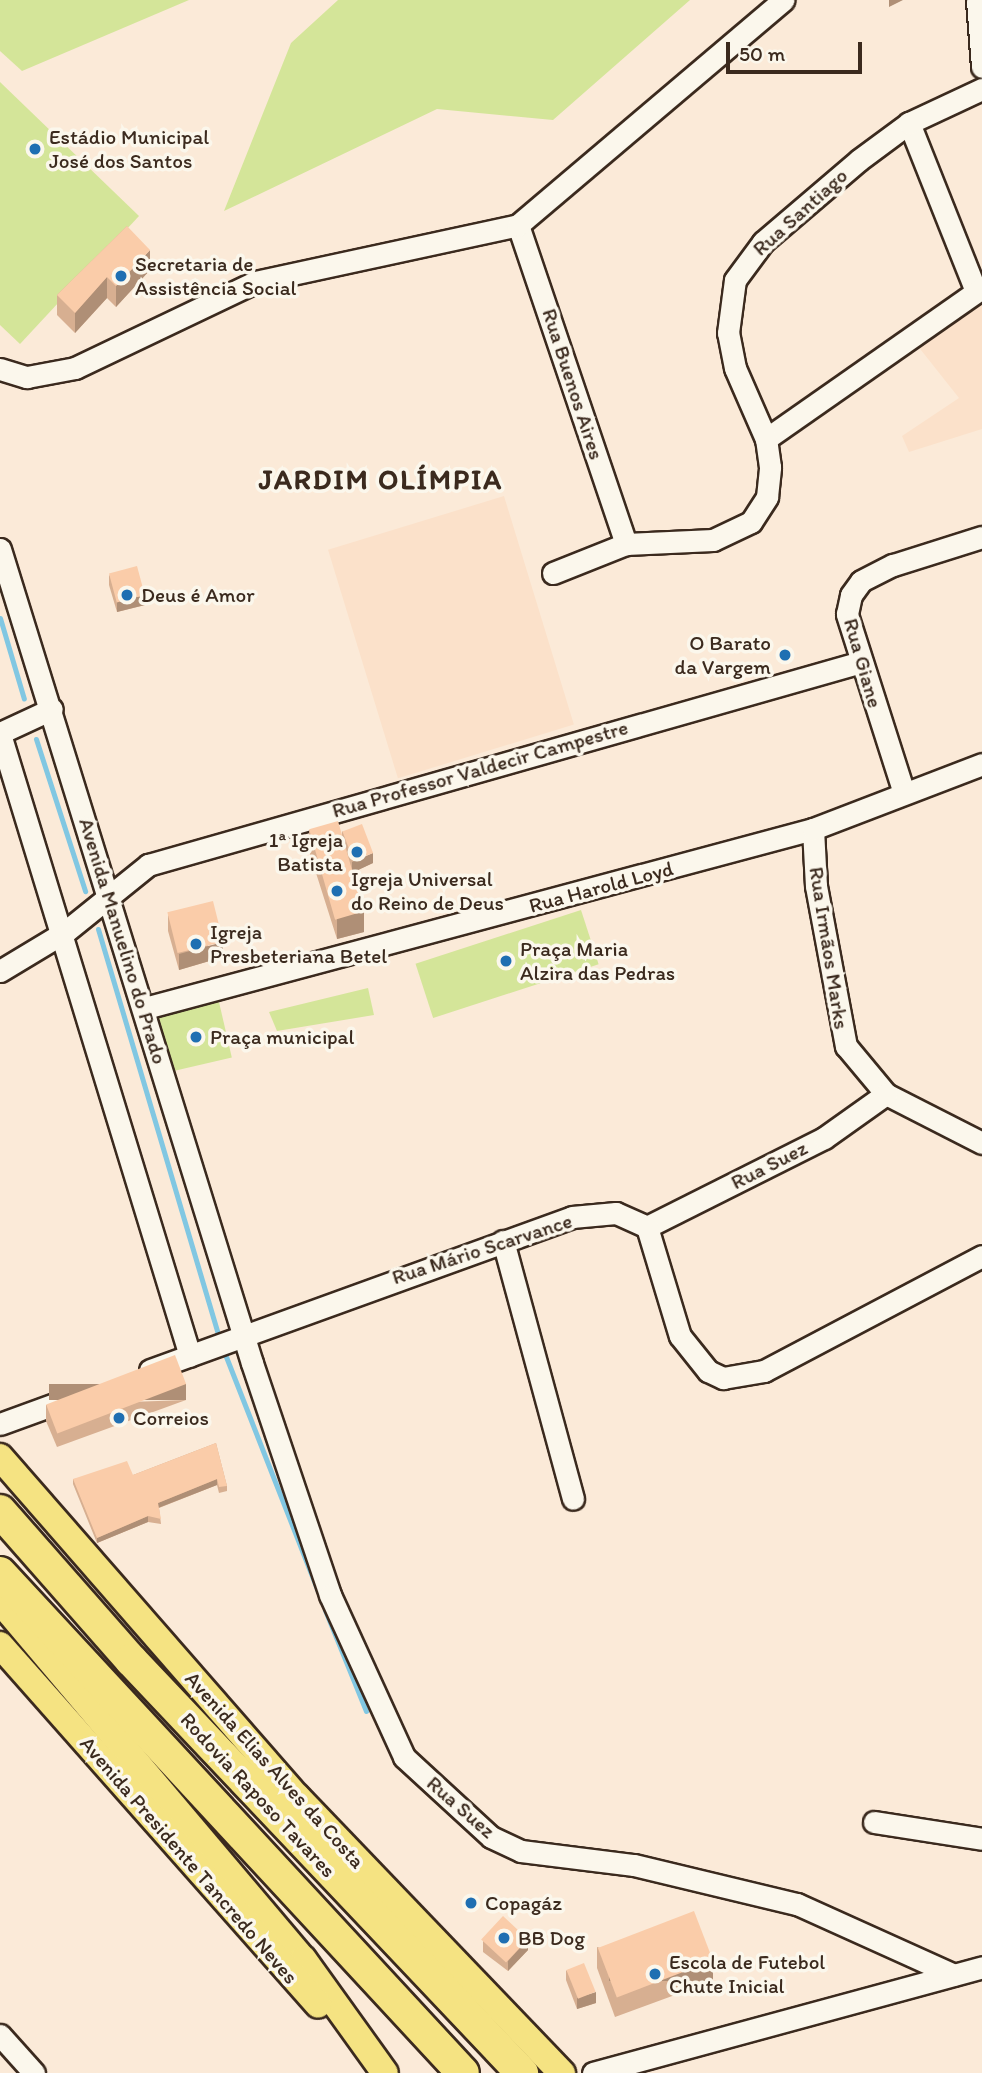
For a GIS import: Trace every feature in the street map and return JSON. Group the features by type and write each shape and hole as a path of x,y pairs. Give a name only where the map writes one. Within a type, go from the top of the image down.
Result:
{"highway":[{"name":"Rodovia Raposo Tavares","path":"0,1511 131,1660 522,2073"},
{"name":"Rodovia Raposo Tavares","path":"0,1573 463,2073"}],"main road":[{"name":"Avenida Elias Alves da Costa","path":"0,1457 297,1797 562,2073"},
{"path":"0,1601 303,1959 383,2073"},
{"name":"Avenida Presidente Tancredo Neves","path":"0,1645 197,1874 383,2073"}],"street":[{"path":"0,369 27,377 75,368 255,282 518,225 783,0"},
{"path":"977,0 982,67"},
{"name":"Rua Santiago","path":"553,573 626,544 713,540 751,522 769,486 766,439 735,368 728,332 735,280 763,242 909,123 982,89"},
{"path":"766,439 979,290 909,123"},
{"name":"Rua Buenos Aires","path":"518,225 626,544"},
{"name":"Rua Giane","path":"903,790 846,614 861,581 982,537"},
{"name":"Avenida Manuelino do Prado","path":"0,549 52,709 107,896 145,1008 243,1334"},
{"name":"Rua Professor Valdecir Campestre","path":"0,971 65,932 148,865 861,662"},
{"path":"52,709 0,733 65,932 190,1356"},
{"name":"Rua Harold Loyd","path":"145,1008 813,829 903,790 982,764"},
{"name":"Rua Irmãos Marks","path":"813,829 816,886 846,1046 886,1094"},
{"path":"886,1094 982,1143"},
{"name":"Rua Suez","path":"647,1227 824,1138 886,1094"},
{"name":"Rua Mário Scarvance","path":"125,1379 503,1241 595,1214 624,1215 647,1227"},
{"path":"647,1227 680,1336 708,1371 723,1378 764,1371 982,1255"},
{"path":"503,1241 573,1499"},
{"name":"Rua Suez","path":"243,1334 330,1595 386,1727 404,1757 491,1837 541,1856 634,1865 797,1904 973,1974"},
{"path":"0,1424 88,1392"},
{"path":"874,1822 982,1839"},
{"path":"593,2073 973,1974"},
{"path":"0,2035 33,2073"}],"shaded area":[{"path":"982,302 982,429 909,452 902,436 959,398 917,345"},
{"path":"504,496 574,725 398,778 328,550"}],"green space":[{"path":"0,0 189,0 22,71 0,51"},
{"path":"338,0 690,0 553,120 437,109 224,211 291,43"},
{"name":"Estádio Municipal José dos Santos","path":"0,82 139,216 20,344 0,325"},
{"name":"Praça Maria Alzira das Pedras","path":"581,910 599,964 433,1018 416,964"},
{"path":"368,988 374,1015 277,1031 269,1012"},
{"name":"Praça municipal","path":"219,1002 232,1058 170,1072 158,1016"}],"building":[{"path":"127,226 150,250 116,286 107,277 75,313 57,295"},
{"path":"137,566 145,595 117,602 109,574"},
{"name":"Igreja Universal do Reino de Deus","path":"338,821 364,911 335,920 309,829"},
{"path":"362,824 373,853 354,860 342,832"},
{"path":"213,901 223,942 178,953 167,912"},
{"path":"175,1355 186,1384 57,1433 46,1404"},
{"path":"216,1443 227,1486 219,1487 217,1479 158,1503 161,1519 148,1516 97,1538 73,1479 127,1461 133,1475"},
{"path":"694,1911 713,1960 617,1997 598,1948"},
{"path":"503,1916 528,1939 506,1963 481,1939"},
{"path":"584,1963 596,1992 578,1999 566,1970"}],"waterway":[{"path":"0,618 24,699"},
{"path":"36,739 85,891"},
{"path":"98,929 220,1340"},
{"path":"223,1349 318,1591"},
{"path":"325,1610 366,1711"}],"place":[{"name":"Estádio Municipal José dos Santos","path":"35,149"},
{"name":"Secretaria de Assistência Social","path":"121,276"},
{"name":"Deus é Amor","path":"127,595"},
{"name":"O Barato da Vargem","path":"785,655"},
{"name":"1ª Igreja Batista","path":"357,852"},
{"name":"Igreja Universal do Reino de Deus","path":"337,891"},
{"name":"Igreja Presbeteriana Betel","path":"196,944"},
{"name":"Praça Maria Alzira das Pedras","path":"506,961"},
{"name":"Praça municipal","path":"196,1037"},
{"name":"Correios","path":"119,1418"},
{"name":"Copagáz","path":"471,1903"},
{"name":"BB Dog","path":"504,1938"},
{"name":"Escola de Futebol Chute Inicial","path":"655,1974"}],"district":[{"name":"JARDIM OLÍMPIA","path":"381,479"}]}
